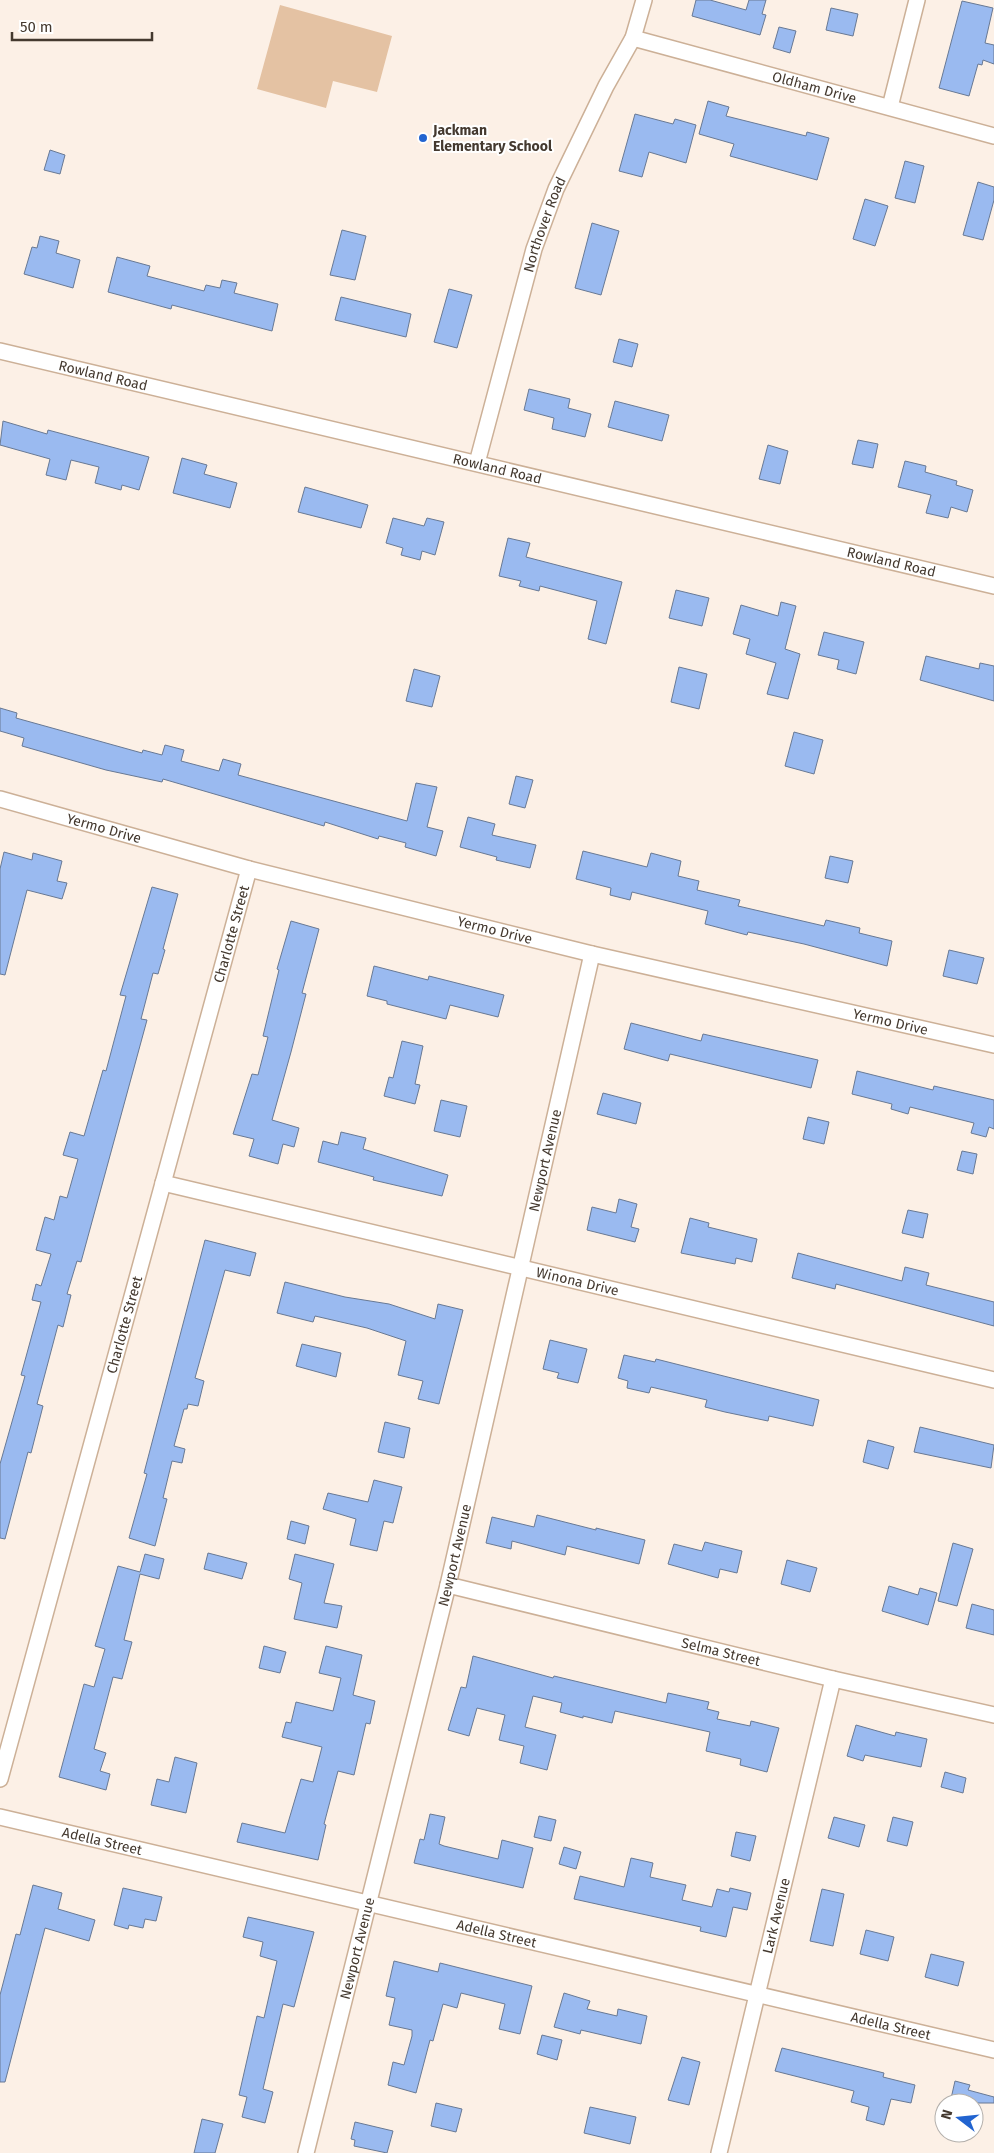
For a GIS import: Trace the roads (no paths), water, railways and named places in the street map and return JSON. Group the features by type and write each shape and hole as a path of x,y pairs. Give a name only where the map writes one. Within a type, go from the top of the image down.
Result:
{"street":[{"name":"Northover Road","path":"477,463 540,231 556,188 606,86 633,38 644,0"},
{"path":"890,107 917,0"},
{"name":"Oldham Drive","path":"633,38 994,136"},
{"name":"Rowland Road","path":"0,351 994,586"},
{"name":"Yermo Drive","path":"0,799 248,869 592,954 994,1046"},
{"name":"Charlotte Street","path":"0,1779 248,869"},
{"name":"Newport Avenue","path":"306,2153 448,1585 592,954"},
{"name":"Winona Drive","path":"163,1183 994,1380"},
{"name":"Selma Street","path":"448,1585 833,1679 994,1715"},
{"name":"Lark Avenue","path":"719,2153 833,1679"},
{"name":"Adella Street","path":"0,1818 994,2050"}],"place":[{"name":"Jackman Elementary School","path":"423,138"}]}
